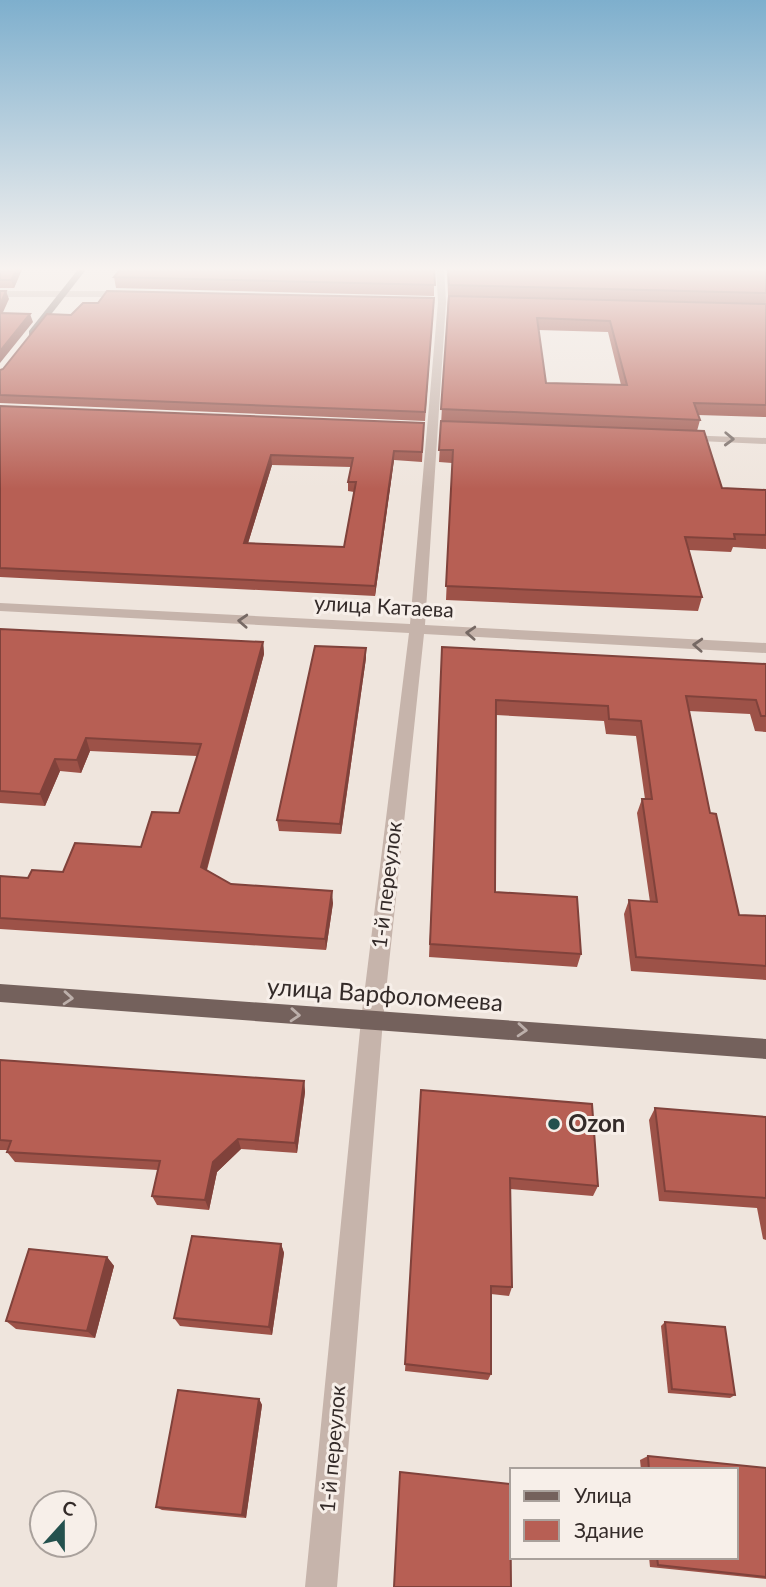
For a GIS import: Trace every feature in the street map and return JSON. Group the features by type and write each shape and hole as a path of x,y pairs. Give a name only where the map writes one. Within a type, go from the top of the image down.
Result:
{"main road":[{"name":"улица Варфоломеева","path":"0,993 766,1049"}],"street":[{"name":"1-й переулок","path":"321,1587 372,1020 417,630 439,341"},
{"path":"669,437 766,440"},
{"name":"улица Катаева","path":"0,607 766,648"}],"building":[{"path":"0,341 8,341 0,351"},
{"path":"25,341 431,341 425,412 0,395 0,370"},
{"path":"446,341 540,341 546,383 627,385 615,341 766,341 766,405 694,403 700,420 441,409"},
{"path":"0,406 424,423 422,452 394,451 375,586 0,568","holes":["271,455 353,458 348,482 356,482 344,547 244,543"]},
{"path":"441,421 704,431 722,488 766,490 766,535 734,534 735,539 685,537 702,597 446,586 453,450 439,450"},
{"path":"0,629 263,642 201,867 231,884 332,891 325,939 0,918 0,876 28,878 32,870 63,872 75,843 141,847 152,812 179,813 201,744 86,738 77,760 55,759 40,794 0,791"},
{"path":"315,646 366,648 340,824 277,820"},
{"path":"442,647 766,664 766,716 761,716 756,700 686,696 710,813 716,814 739,915 766,916 766,966 636,957 629,900 657,902 642,799 652,799 641,721 609,719 608,706 496,700 495,892 577,897 581,954 430,944"},
{"path":"0,1060 304,1081 295,1143 238,1139 213,1162 205,1200 152,1196 160,1161 7,1152 11,1141 0,1140"},
{"path":"421,1090 592,1104 598,1186 510,1178 512,1287 491,1286 491,1374 405,1364"},
{"path":"655,1108 766,1117 766,1198 665,1191"},
{"path":"192,1236 281,1244 269,1327 174,1318"},
{"path":"29,1249 107,1257 87,1331 6,1321"},
{"path":"665,1322 725,1327 735,1395 672,1389"},
{"path":"178,1390 259,1399 242,1515 156,1507"},
{"path":"648,1456 766,1468 766,1577 658,1565 657,1559 738,1559 738,1468 649,1468"},
{"path":"400,1472 510,1484 511,1587 394,1587"}],"place":[{"name":"Ozon","path":"554,1124"}]}
